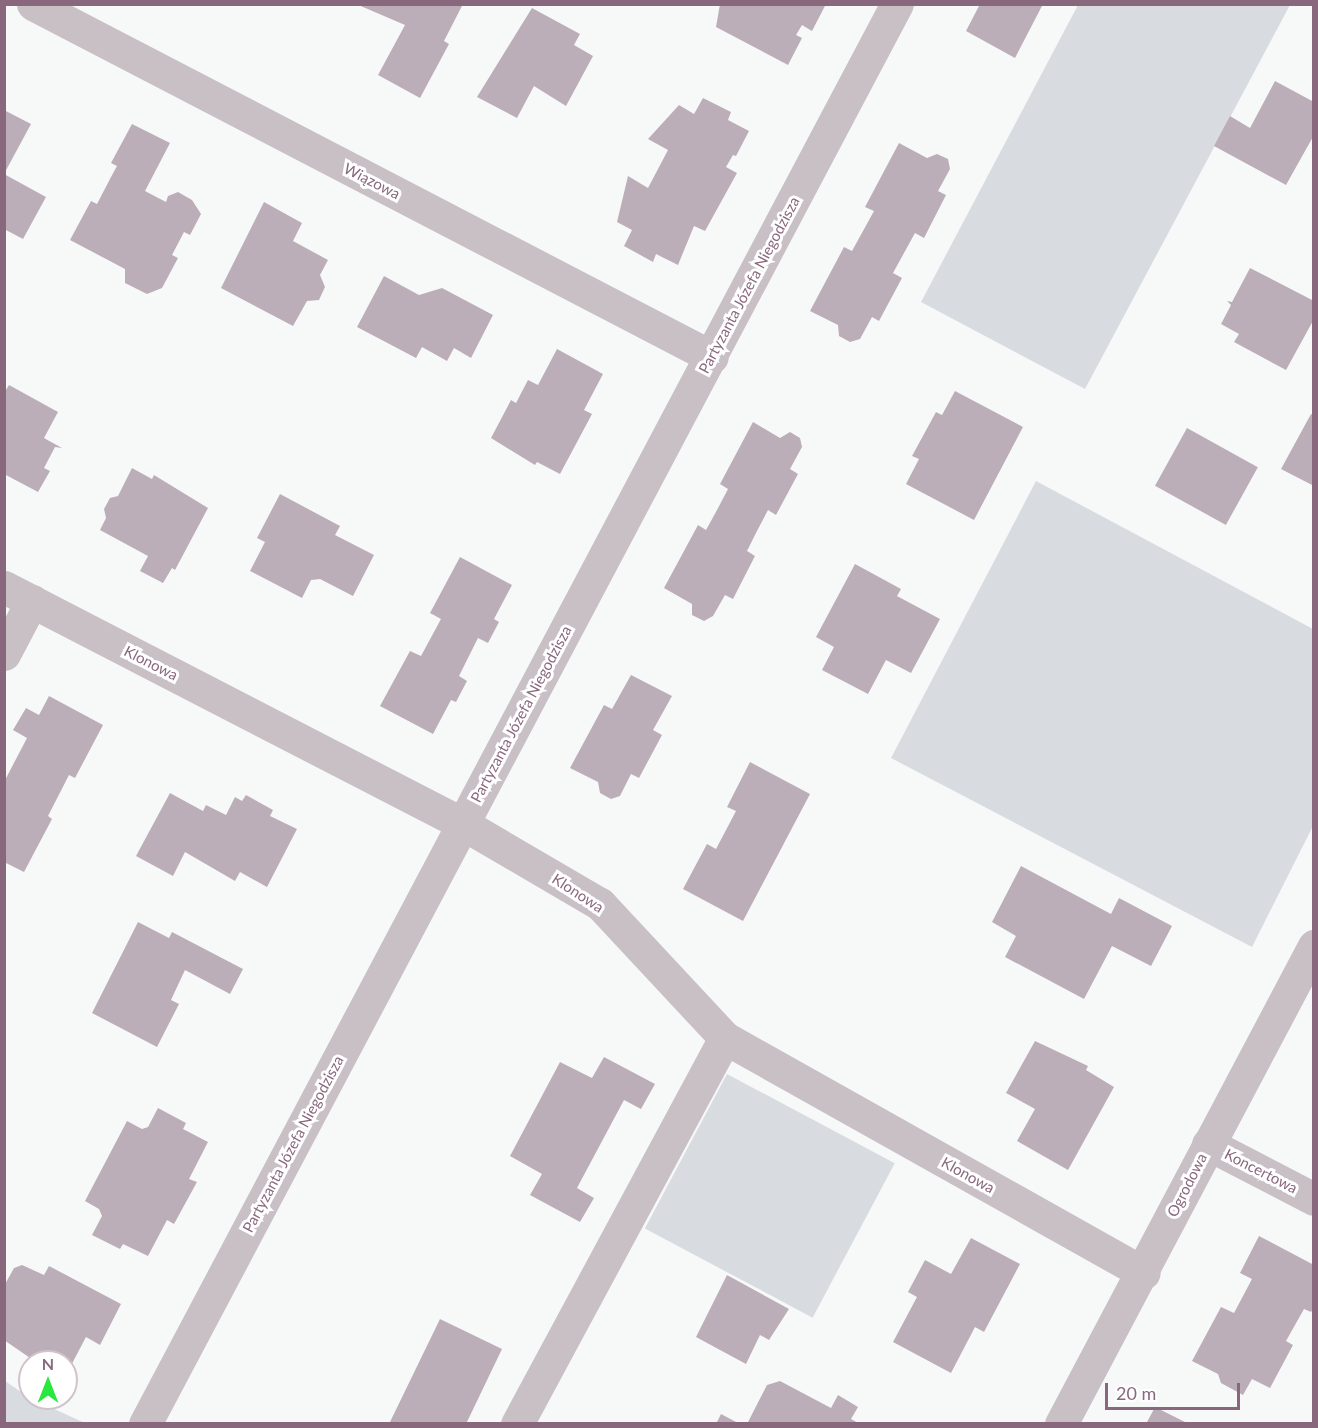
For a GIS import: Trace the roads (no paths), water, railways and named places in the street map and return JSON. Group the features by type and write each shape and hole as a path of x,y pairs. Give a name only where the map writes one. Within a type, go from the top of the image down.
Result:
{"street":[{"name":"Wiązowa","path":"33,4 712,357"},
{"name":"Partyzanta Józefa Niegodzisza","path":"145,1424 897,4"},
{"name":"Klonowa","path":"18,594 463,824 600,904 725,1038 1143,1273"},
{"path":"4,654 18,594"},
{"name":"Ogrodowa","path":"1061,1424 1143,1273 1208,1144 1314,946"},
{"path":"517,1424 725,1038"},
{"name":"Koncertowa","path":"1208,1144 1314,1198"}]}
